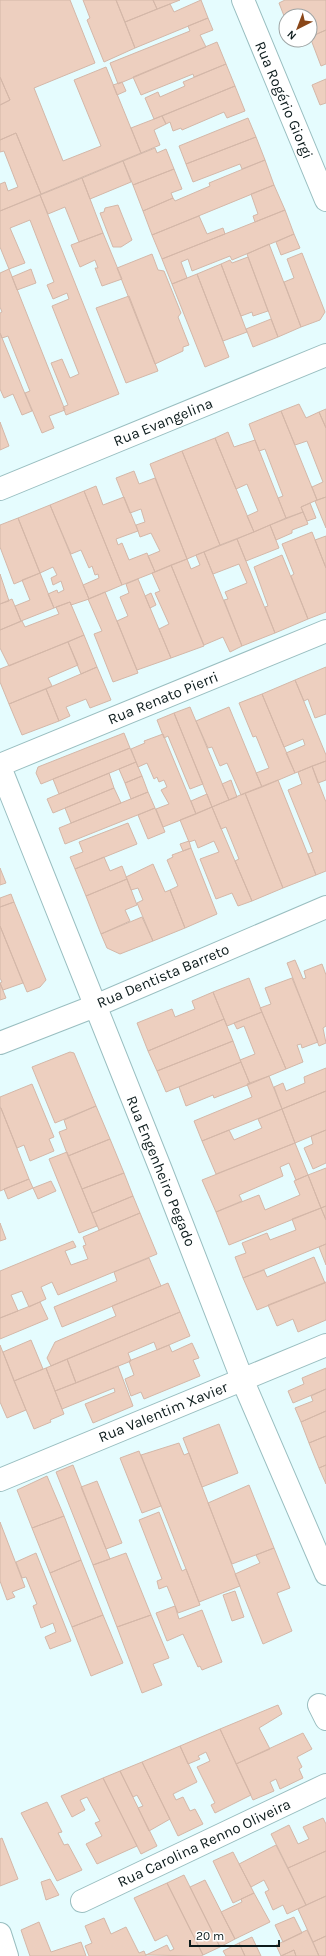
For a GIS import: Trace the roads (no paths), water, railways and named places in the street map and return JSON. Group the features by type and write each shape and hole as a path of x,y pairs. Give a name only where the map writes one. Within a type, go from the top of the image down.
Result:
{"street":[{"name":"Rua Rogério Giorgi","path":"242,0 326,200"},
{"name":"Rua Evangelina","path":"0,489 326,355"},
{"name":"Rua Renato Pierri","path":"0,766 326,631"},
{"name":"Rua Engenheiro Pegado","path":"0,766 162,1170 242,1379 326,1574"},
{"name":"Rua Dentista Barreto","path":"0,1043 95,1006 326,908"},
{"name":"Rua Valentim Xavier","path":"0,1480 326,1344"},
{"name":"Rua Carolina Renno Oliveira","path":"82,1901 326,1785"},
{"path":"0,1934 7,1956"}]}
